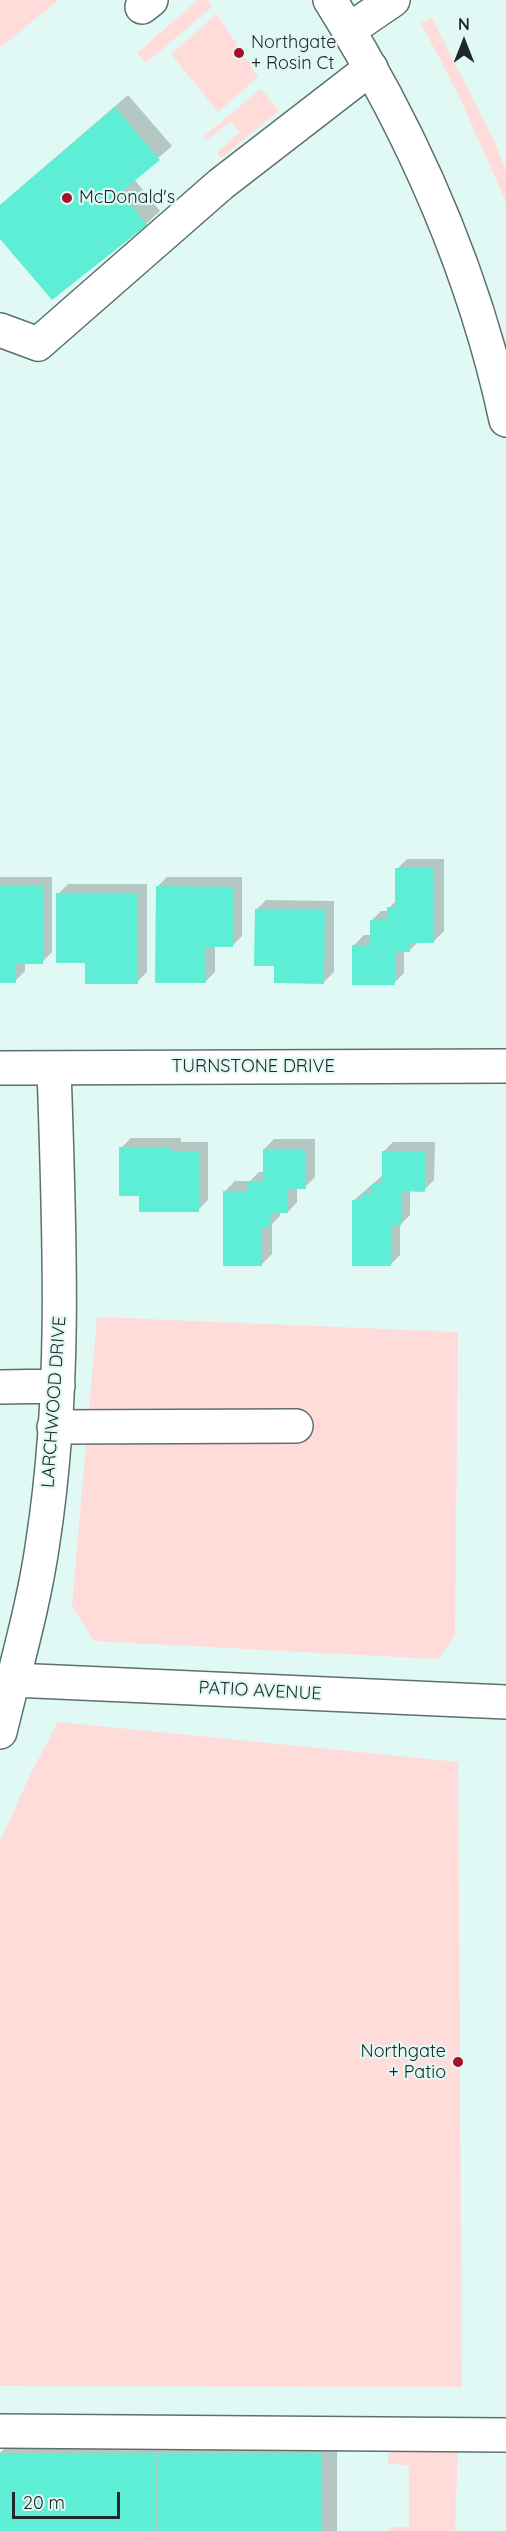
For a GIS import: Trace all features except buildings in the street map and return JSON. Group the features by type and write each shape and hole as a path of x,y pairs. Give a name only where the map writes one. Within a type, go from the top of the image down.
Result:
{"street":[{"path":"330,0 371,68 406,134 444,219 474,305 500,369 506,420"},
{"path":"349,30 393,0"},
{"path":"0,330 38,344 221,184 371,68"},
{"name":"TURNSTONE DRIVE","path":"0,1068 506,1066"},
{"name":"LARCHWOOD DRIVE","path":"0,1732 29,1618 44,1540 58,1386 61,1305 54,1068"},
{"path":"0,1388 58,1386"},
{"path":"54,1427 296,1426"},
{"name":"PATIO AVENUE","path":"13,1680 506,1702"},
{"path":"0,2430 506,2435"}],"shaded area":[{"path":"0,0 58,0 0,48"},
{"path":"198,0 208,0 213,6 146,63 137,53"},
{"path":"217,14 258,77 218,112 171,54"},
{"path":"432,18 495,143 506,171 506,202 459,96 421,23"},
{"path":"261,89 279,111 221,158 217,152 240,132 231,121 207,140 203,137"},
{"path":"97,1317 458,1332 455,1636 438,1659 94,1641 72,1606"},
{"path":"58,1722 458,1762 462,2387 0,2386 0,1842 29,1777"},
{"path":"458,2446 455,2531 389,2531 389,2527 409,2527 409,2466 388,2463 389,2447"}],"place":[{"name":"Northgate + Rosin Ct","path":"239,53"},
{"name":"McDonald's","path":"67,198"},
{"name":"Northgate + Patio","path":"458,2062"}]}
